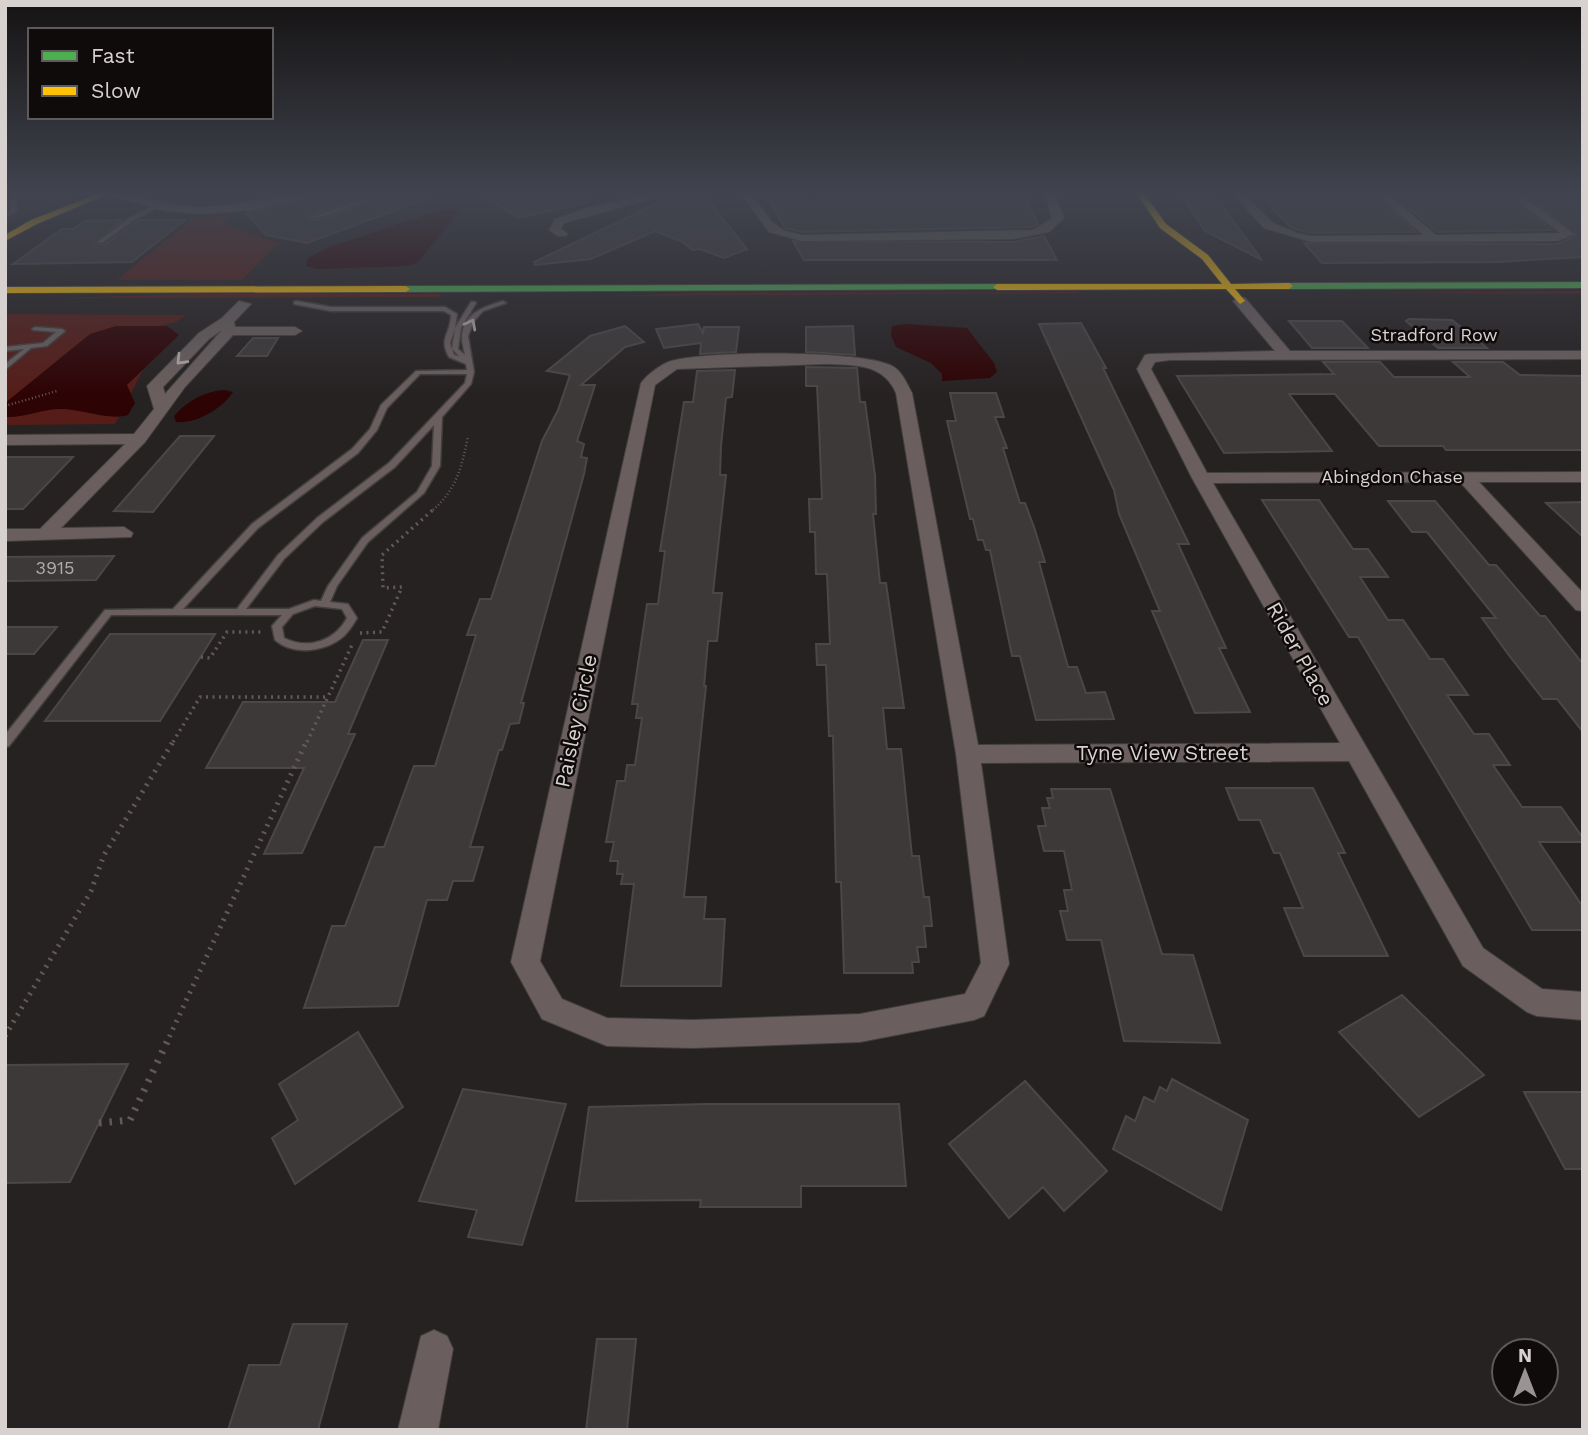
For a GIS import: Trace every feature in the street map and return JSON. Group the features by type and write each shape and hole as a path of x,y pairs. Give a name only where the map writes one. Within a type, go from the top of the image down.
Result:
{"main road":[{"path":"1208,261 1240,301"},
{"path":"5,290 1583,285"},
{"path":"473,303 479,297 496,293 667,288"},
{"path":"5,304 1583,300"}],"street":[{"path":"1240,301 1285,354"},
{"path":"45,534 138,439 244,304"},
{"path":"228,326 295,331"},
{"name":"Stradford Row","path":"1285,354 1583,355"},
{"name":"Rider Place","path":"1285,354 1150,359 1144,369 1201,478 1472,957 1537,1002 1583,1006"},
{"name":"Paisley Circle","path":"712,361 856,361 886,369 897,377 904,393 968,754 995,964 974,1006 860,1028 692,1034 607,1032 552,1009 525,962 648,383 673,365 712,361"},
{"path":"5,440 138,439"},
{"path":"1464,477 1583,605"},
{"name":"Abingdon Chase","path":"1201,478 1583,477"},
{"path":"5,535 124,534"},
{"name":"Tyne View Street","path":"968,754 1355,752"},
{"path":"418,1430 434,1349"}],"lane":[{"path":"296,303 331,309 445,309 454,314 455,320 445,338 447,348 451,356 468,362"},
{"path":"240,611 281,558 320,520 392,465 468,384 471,372 468,362 455,349 454,340 473,303"},
{"path":"468,362 470,354 465,337 471,320 480,311 503,303"},
{"path":"5,349 28,349 44,345 62,331 35,329"},
{"path":"5,368 28,349"},
{"path":"176,611 255,526 355,451 373,430 384,407 418,372 471,372"},
{"path":"326,601 333,586 365,540 420,493 426,484 436,466 438,417"},
{"path":"326,601 345,606 352,618 342,633 321,644 297,647 280,640 277,626 290,612 302,606 326,601"},
{"path":"5,743 108,612 290,612"}],"path":[{"path":"5,406 57,391"},
{"path":"99,1122 130,1120 358,633 382,632 402,587 383,588 382,555 444,500 460,476 468,436"},
{"path":"201,657 210,658 227,632 262,632"},
{"path":"5,1037 91,891 99,863 200,697 329,696"}],"shaded area":[{"path":"141,261 261,261 242,280 117,280"},
{"path":"307,261 419,261 408,266 317,269 306,266"},
{"path":"1583,291 1583,294 1363,293"},
{"path":"1078,292 608,296 699,293"},
{"path":"200,294 443,294 438,297 50,298"},
{"path":"5,314 186,315 176,322 159,326 148,360 115,424 5,425"},
{"path":"905,324 967,328 994,363 997,372 990,378 942,381 942,374 931,363 896,347 891,335 892,326"},
{"path":"116,326 167,326 179,335 127,385 135,403 128,415 112,417 61,409 5,417 5,403 90,334"},
{"path":"210,392 233,392 215,409 192,421 176,422 174,416 191,401"}],"building":[{"path":"17,261 133,261 132,262 13,264"},
{"path":"536,261 573,261 535,265"},
{"path":"1320,261 1513,261 1495,262"},
{"path":"1452,320 1487,348 1438,348 1406,321"},
{"path":"1289,321 1342,321 1368,348 1312,348"},
{"path":"1081,323 1106,368 1103,368 1189,544 1178,544 1226,648 1219,648 1250,712 1195,713 1152,611 1160,611 1119,514 1114,490 1039,324"},
{"path":"698,324 703,333 704,327 739,327 736,352 700,354 701,343 664,348 656,329"},
{"path":"625,326 644,342 625,347 581,385 595,385 577,441 584,444 581,457 587,458 584,474 521,703 524,703 519,723 510,724 502,750 499,750 470,847 483,847 473,881 453,881 447,900 427,900 398,1006 304,1008 332,926 345,926 375,847 384,847 414,766 435,766 476,635 467,635 480,599 491,599 542,441 558,410 570,375 547,371 590,336"},
{"path":"853,326 855,355 806,352 806,327"},
{"path":"253,338 278,338 267,356 237,356"},
{"path":"1323,362 1380,362 1394,377 1470,377 1453,362 1503,362 1520,375 1583,376 1583,450 1446,450 1443,446 1379,446 1335,394 1289,394 1332,451 1224,453 1177,376 1334,374"},
{"path":"806,367 857,368 860,402 865,402 875,475 876,514 873,514 880,583 886,583 904,708 883,708 887,749 901,749 912,856 919,856 924,897 929,897 932,926 924,926 926,947 917,947 919,962 912,962 913,973 844,973 841,882 836,882 833,736 829,736 826,665 817,665 816,644 830,644 827,574 816,574 815,532 810,532 809,499 822,499 817,386 806,386"},
{"path":"735,370 732,397 726,398 721,446 720,475 726,475 713,593 722,593 717,641 708,641 706,686 684,897 706,897 704,919 725,919 721,986 621,986 634,884 621,884 623,874 617,874 618,861 610,861 614,842 606,842 617,781 625,781 627,765 635,765 642,718 636,718 638,704 632,704 647,604 658,604 665,551 660,551 684,402 693,402 697,371"},
{"path":"950,393 996,393 1004,417 995,417 1007,448 1003,448 1020,503 1025,503 1045,562 1039,562 1068,667 1077,667 1086,693 1105,692 1114,719 1036,720 1020,656 1012,656 990,550 986,550 983,540 978,540 973,519 970,519 947,421 956,421"},
{"path":"180,436 214,436 153,512 114,511"},
{"path":"5,457 73,457 23,509 5,509"},
{"path":"1262,500 1319,500 1353,549 1368,549 1388,577 1360,577 1388,620 1403,620 1430,659 1443,659 1468,695 1447,695 1474,734 1489,734 1510,765 1493,765 1522,807 1561,807 1583,838 1583,842 1539,842 1583,907 1583,930 1532,930 1358,637 1349,637"},
{"path":"1388,501 1435,501 1489,565 1496,565 1540,616 1545,616 1583,664 1583,732 1557,699 1543,699 1482,618 1496,618 1427,532 1412,532"},
{"path":"1583,502 1583,537 1546,503"},
{"path":"114,556 96,580 5,581 5,557"},
{"path":"5,627 57,627 34,654 5,654"},
{"path":"110,634 215,634 160,721 45,721"},
{"path":"363,640 388,640 348,734 355,734 302,853 264,854 304,768 206,768 243,702 335,702"},
{"path":"1226,788 1313,788 1345,853 1338,853 1388,956 1304,956 1284,908 1303,908 1280,853 1274,853 1260,820 1239,820"},
{"path":"1051,789 1110,789 1162,954 1193,955 1220,1043 1124,1041 1101,940 1067,940 1060,911 1068,911 1064,890 1072,890 1064,851 1044,851 1038,826 1046,826 1042,808 1050,808 1047,798 1053,798"},
{"path":"1402,995 1484,1075 1419,1117 1339,1032"},
{"path":"358,1032 403,1107 295,1184 272,1138 298,1120 279,1084"},
{"path":"128,1064 70,1182 5,1183 5,1065"},
{"path":"1172,1079 1248,1120 1221,1210 1113,1149 1126,1116 1135,1121 1144,1097 1154,1102 1160,1087 1167,1091"},
{"path":"1025,1081 1107,1171 1064,1211 1043,1187 1009,1218 949,1144"},
{"path":"463,1089 566,1104 522,1245 468,1237 477,1210 419,1201"},
{"path":"1524,1092 1583,1092 1583,1169 1565,1169"},
{"path":"899,1104 906,1186 801,1186 801,1207 700,1207 701,1200 576,1201 589,1107"},
{"path":"293,1324 347,1324 318,1430 228,1430 249,1365 280,1365"},
{"path":"597,1339 636,1339 627,1430 586,1430"}],"traffic: fast":[{"path":"1289,286 1583,285"},
{"path":"406,289 997,287"}],"traffic: slow":[{"path":"1208,261 1240,301"},
{"path":"997,287 1289,286"},
{"path":"5,290 406,289"}]}
